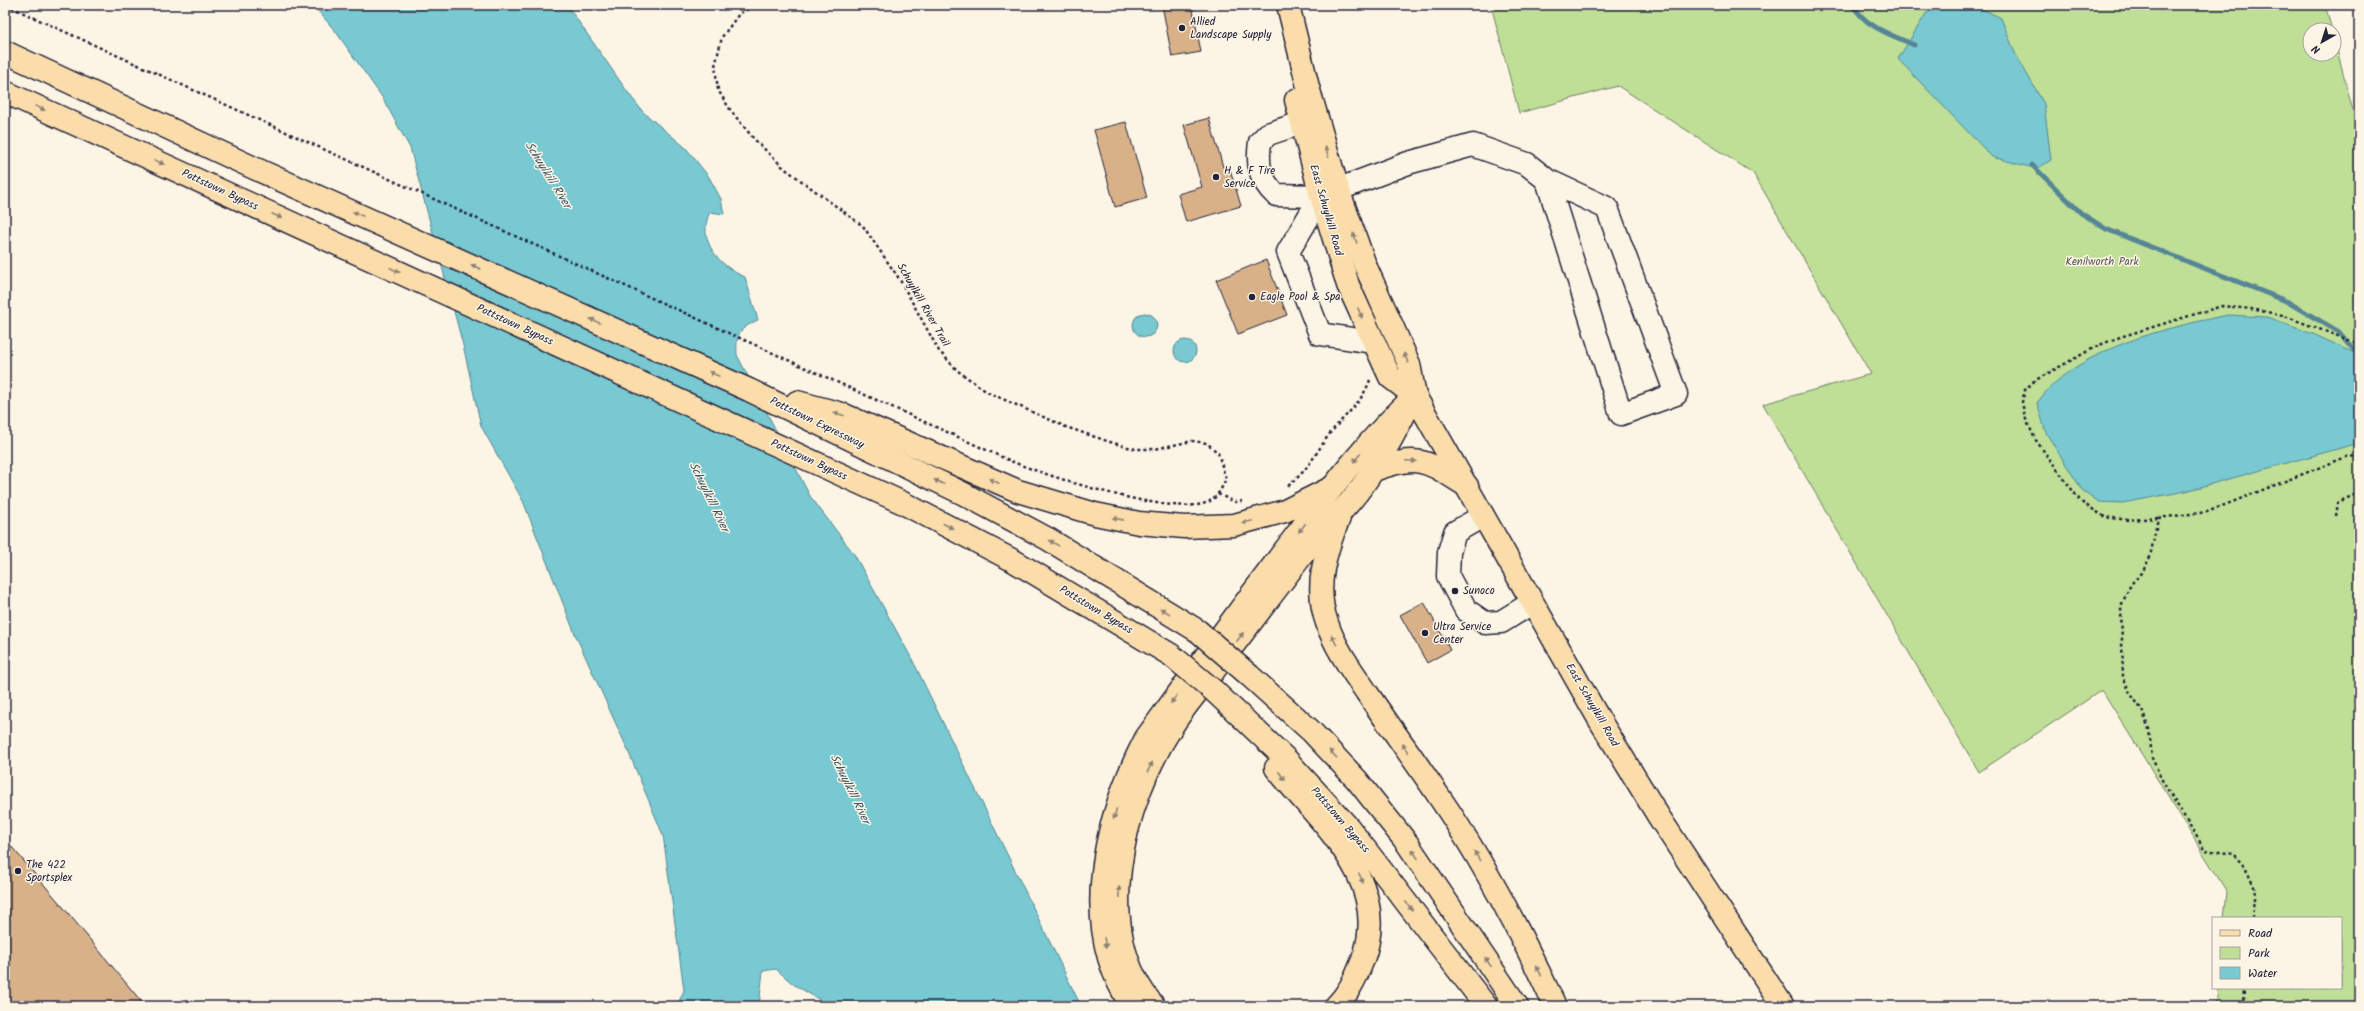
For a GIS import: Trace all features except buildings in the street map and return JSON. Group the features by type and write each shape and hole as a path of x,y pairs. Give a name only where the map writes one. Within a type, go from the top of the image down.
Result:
{"main road":[{"name":"East Schuylkill Road","path":"1276,5 1330,193 1348,285 1376,350 1390,377 1415,396"},
{"name":"East Schuylkill Road","path":"1288,5 1309,120"},
{"path":"5,52 254,168 749,390 842,414 1018,492 1095,514 1139,523 1184,527 1234,525 1285,511 1334,486"},
{"name":"Pottstown Bypass","path":"5,92 901,502 1014,561 1171,655 1214,690 1286,759 1349,828 1486,1006"},
{"name":"East Schuylkill Road","path":"1330,193 1365,265 1409,364 1415,396 1532,603 1659,817 1783,1006"},
{"name":"Pottstown Expressway","path":"749,390 962,493 1048,539 1198,631 1311,731 1357,780 1407,842 1517,1006"},
{"path":"1415,396 1374,470 1340,515 1329,541 1322,573 1322,605 1331,635 1357,679 1461,827 1501,898 1555,1006"},
{"path":"1132,1006 1124,994 1110,964 1103,932 1102,907 1104,871 1112,825 1125,782 1146,738 1232,618 1379,430 1415,396"},
{"path":"1374,470 1408,460 1421,462 1433,465 1466,486"},
{"path":"1154,1006 1131,972 1119,924 1120,871 1127,832 1138,794 1171,727 1321,530 1340,515"},
{"path":"1214,690 1289,785 1338,841 1354,864 1363,883 1370,914 1367,951 1352,985 1336,1006"}],"lane":[{"path":"1309,120 1268,134 1260,142 1258,159 1264,185 1276,195 1330,193 1408,163 1473,145 1527,164 1547,180 1607,208 1676,394 1621,414 1547,180"},
{"path":"1330,193 1288,252 1320,334 1376,350"},
{"path":"1483,516 1455,532 1449,552 1448,576 1466,610 1485,623 1501,622 1532,603"}],"path":[{"path":"6,5 1013,462 1050,476 1113,495 1162,503 1196,506 1210,502 1218,494 1235,502 1247,499"},
{"name":"Schuylkill River Trail","path":"755,5 739,14 722,37 715,66 718,90 731,111 754,139 784,168 863,226 900,280 939,351 953,366 987,392 1066,426 1110,442 1135,449 1155,449 1192,441 1207,443 1218,453 1226,479 1218,494"},
{"path":"2359,344 2282,315 2251,308 2222,306 2120,337 2097,346 2034,381 2025,390 2022,402 2025,417 2035,439 2080,502 2105,517 2128,520 2207,512 2346,457 2359,456"},
{"path":"1285,488 1303,474 1329,435 1365,396 1376,350"},
{"path":"2336,516 2338,502 2359,494"},
{"path":"2158,518 2150,557 2142,573 2131,584 2121,606 2122,676 2130,693 2142,710 2149,729 2152,758 2163,782 2205,850 2234,854 2250,875 2255,888 2252,917"},
{"path":"2243,1006 2244,989"}],"green space":[{"name":"Kenilworth Park","path":"1491,5 2325,5 2330,22 2302,22 2302,62 2340,62 2359,134 2359,1006 2216,1006 2218,989 2342,989 2342,917 2224,917 2227,892 2102,690 1979,772 1763,404 1871,374 1753,173 1618,86 1519,113"}],"water":[{"name":"Schuylkill River","path":"313,5 567,5 643,112 686,148 709,177 721,199 724,214 710,212 706,222 708,242 719,259 727,267 745,277 758,320 746,327 740,333 737,342 737,355 810,496 854,554 912,659 1081,1006 830,1006 793,984 776,969 763,971 759,1006 677,1006 684,990 663,835 626,746 575,634 523,501 481,426 463,345 410,148 382,97 336,32"},
{"path":"1951,5 1974,5 2001,18 2015,53 2044,104 2051,160 2037,169 1992,157 1898,59 1927,12"},
{"path":"1145,313 1154,316 1157,325 1154,334 1145,337 1136,334 1133,325 1136,316"},
{"path":"2228,315 2267,317 2313,334 2359,355 2359,443 2186,491 2123,503 2099,502 2082,490 2046,433 2037,403 2053,384 2074,368 2124,343 2178,326"},
{"path":"1185,340 1193,343 1196,351 1193,359 1185,362 1177,359 1174,351 1177,343"}],"waterway":[{"path":"1853,5 1858,13 1872,25 1888,34 1914,45"},
{"path":"2032,165 2081,213 2106,229 2286,301 2339,332 2359,356"}],"place":[{"name":"Allied Landscape Supply","path":"1182,28"},
{"name":"H & F Tire Service","path":"1216,177"},
{"name":"Eagle Pool & Spa","path":"1252,297"},
{"name":"Sunoco","path":"1455,591"},
{"name":"Ultra Service Center","path":"1425,633"},
{"name":"The 422 Sportsplex","path":"18,871"}]}
